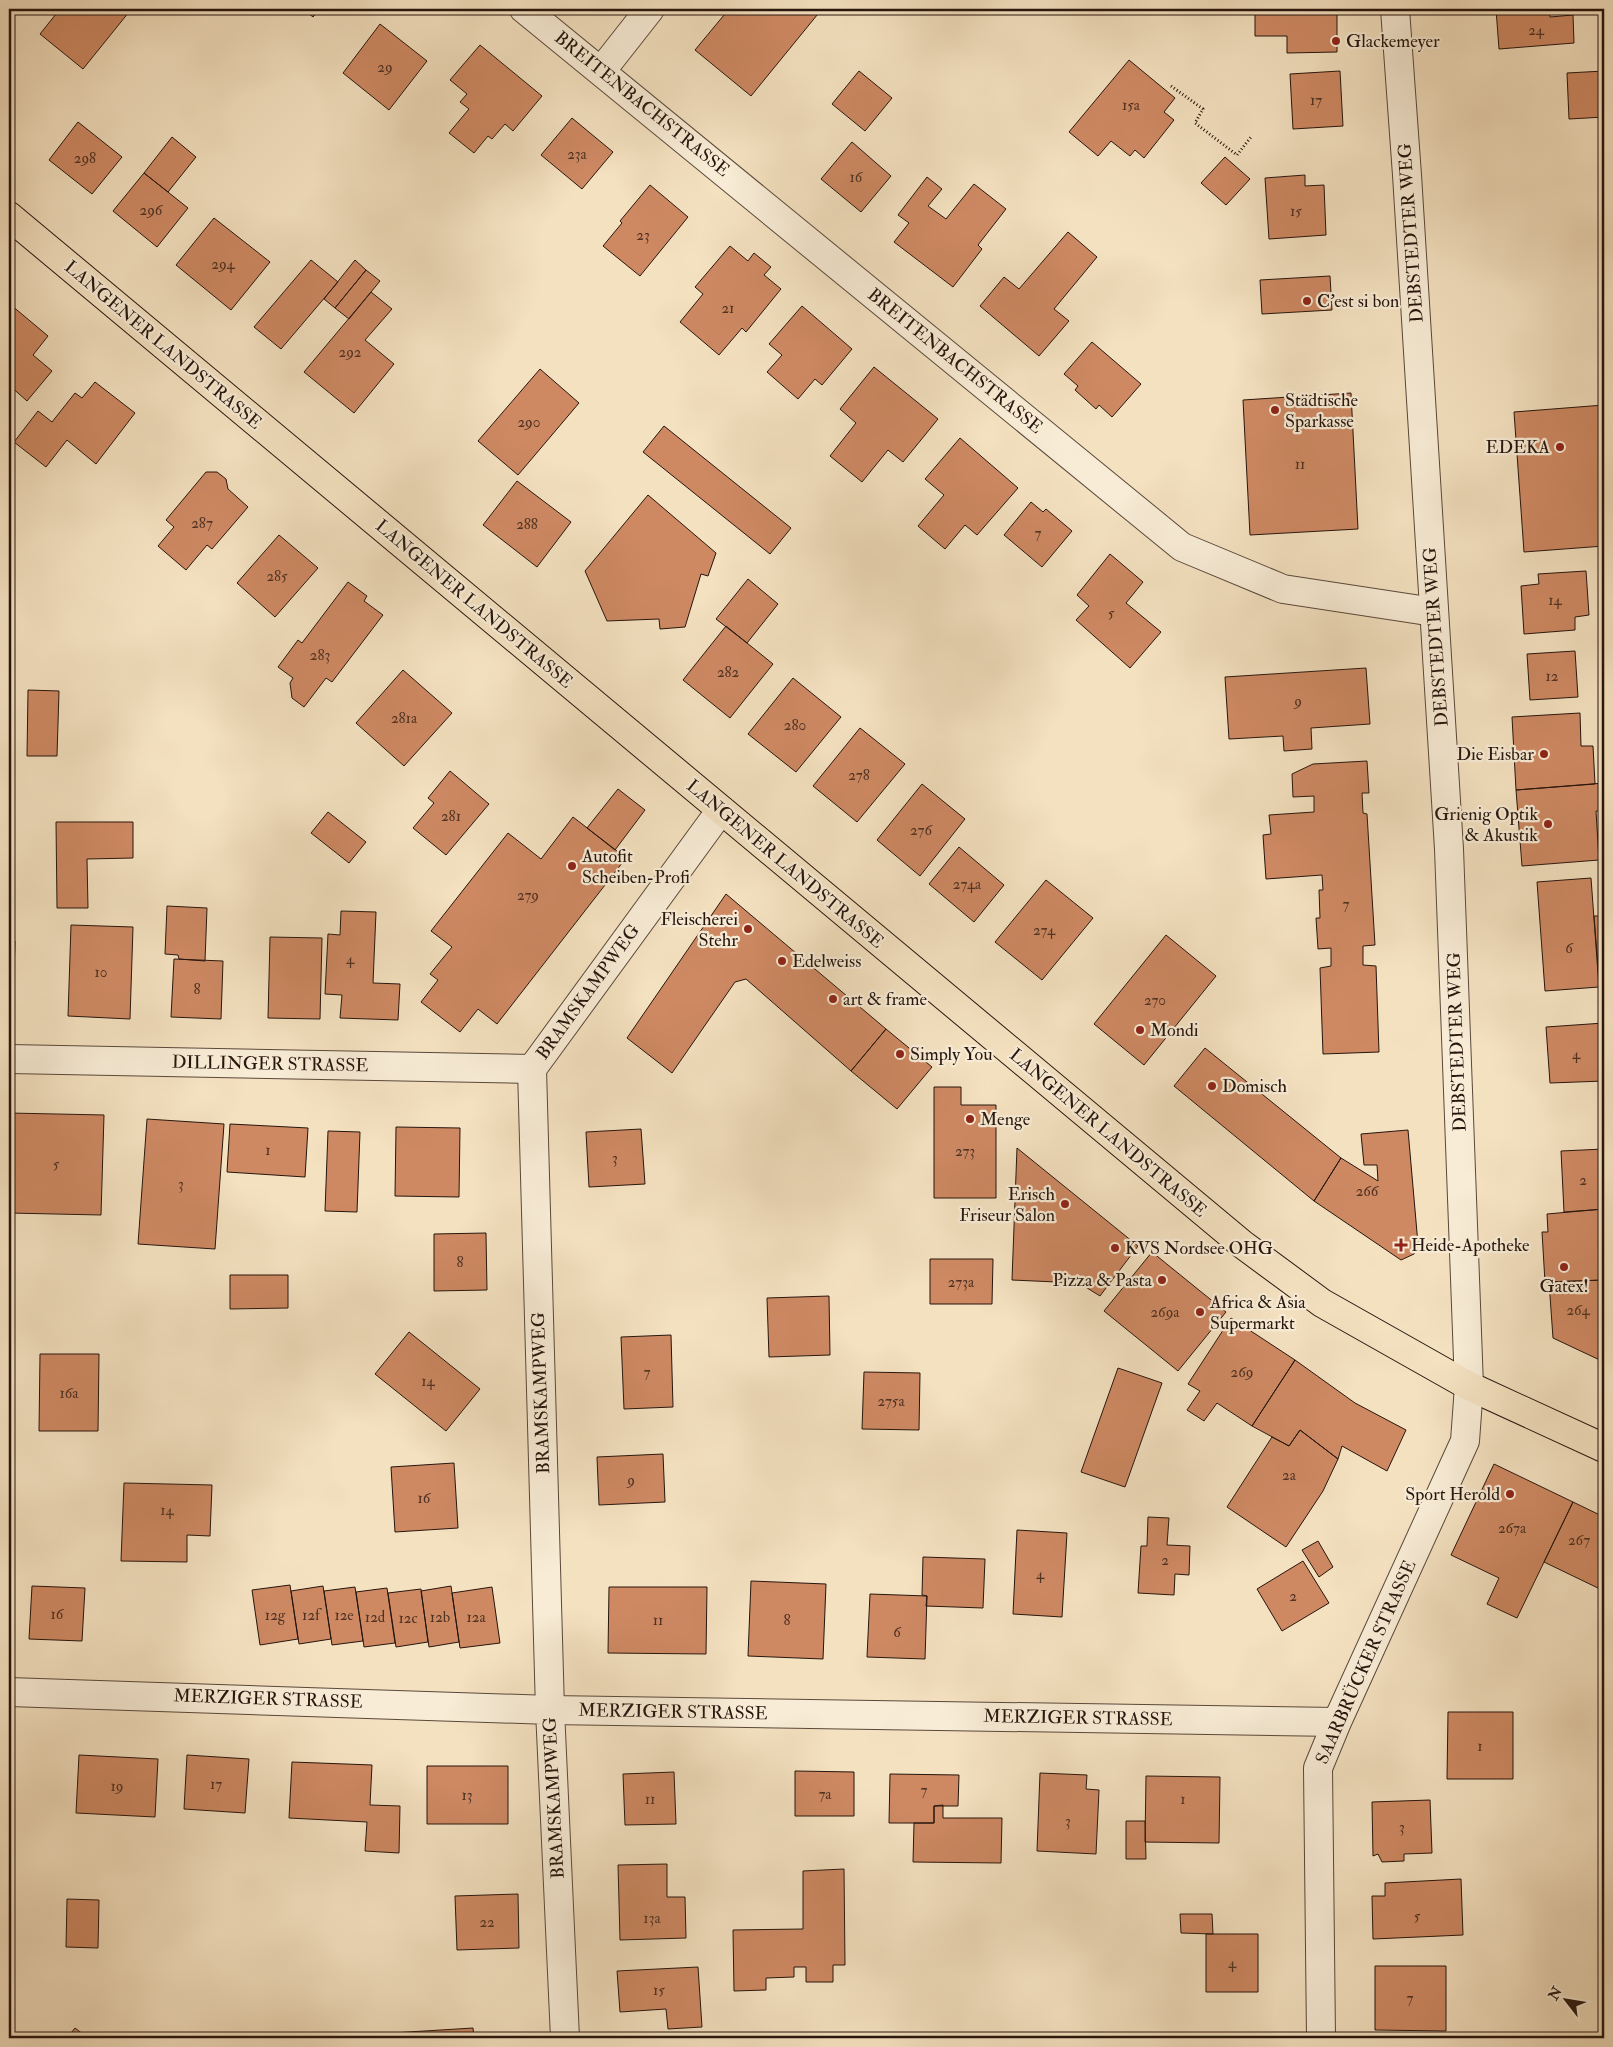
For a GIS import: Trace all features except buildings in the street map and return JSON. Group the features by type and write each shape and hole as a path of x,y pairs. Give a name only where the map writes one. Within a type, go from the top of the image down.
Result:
{"main road":[{"name":"LANGENER LANDSTRASSE","path":"9,216 1250,1250 1322,1303 1469,1386 1604,1448"}],"street":[{"name":"BREITENBACHSTRASSE","path":"524,9 602,70 1182,547 1283,590 1434,612"},
{"path":"602,70 650,9"},
{"name":"DEBSTEDTER WEG","path":"1395,9 1449,849 1469,1386"},
{"name":"BRAMSKAMPWEG","path":"565,2038 550,1710 532,1069 721,810"},
{"name":"DILLINGER STRASSE","path":"9,1059 532,1069"},
{"name":"SAARBRÜCKER STRASSE","path":"1321,2038 1318,1768 1337,1722 1465,1441 1469,1386"},
{"name":"MERZIGER STRASSE","path":"9,1692 550,1710 1337,1722"}],"path":[{"path":"1171,86 1203,109 1195,123 1237,155 1251,138"}],"place":[{"name":"Glackemeyer","path":"1336,41"},
{"name":"C'est si bon","path":"1307,301"},
{"name":"Städtische Sparkasse","path":"1275,410"},
{"name":"EDEKA","path":"1560,447"},
{"name":"Die Eisbar","path":"1544,754"},
{"name":"Grienig Optik & Akustik","path":"1548,824"},
{"name":"Autofit Scheiben-Profi","path":"572,866"},
{"name":"Fleischerei Stehr","path":"748,929"},
{"name":"Edelweiss","path":"782,961"},
{"name":"art & frame","path":"833,999"},
{"name":"Mondi","path":"1140,1030"},
{"name":"Simply You","path":"900,1054"},
{"name":"Domisch","path":"1212,1086"},
{"name":"Menge","path":"970,1119"},
{"name":"Erisch Friseur Salon","path":"1065,1204"},
{"name":"Heide-Apotheke","path":"1401,1245"},
{"name":"KVS Nordsee OHG","path":"1115,1248"},
{"name":"Gatex!","path":"1564,1267"},
{"name":"Pizza & Pasta","path":"1162,1280"},
{"name":"Africa & Asia Supermarkt","path":"1200,1312"},
{"name":"Sport Herold","path":"1510,1494"}]}
